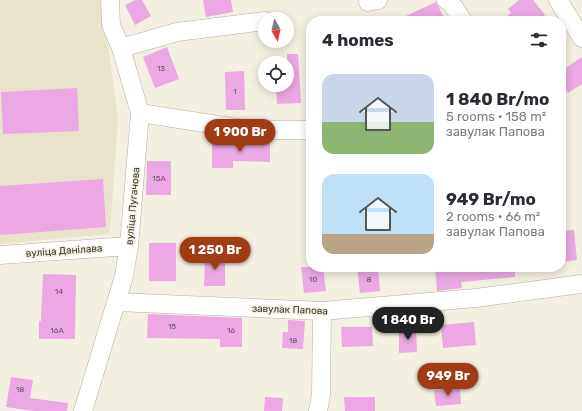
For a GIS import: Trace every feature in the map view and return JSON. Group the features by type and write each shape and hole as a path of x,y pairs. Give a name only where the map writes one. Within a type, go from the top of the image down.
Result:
{"street":[{"name":"вуліца Пугачова","path":"83,411 124,276 129,246 140,112 121,48 110,25 110,0"},
{"path":"446,0 451,4 459,16"},
{"path":"558,0 582,38"},
{"path":"121,48 177,32 258,22"},
{"path":"140,112 250,130 306,130"},
{"name":"вуліца Данілава","path":"0,255 129,246"},
{"name":"завулак Папова","path":"117,302 322,311 476,298 582,284"},
{"path":"318,411 321,394 322,311"}],"shaded area":[{"path":"0,0 102,0 118,119 110,234 0,244"}],"building":[{"path":"135,0 142,0 151,16 135,25 125,5"},
{"path":"203,0 231,0 233,12 206,17"},
{"path":"519,0 533,0 545,15 507,16 511,13 508,9"},
{"path":"436,2 443,16 406,16"},
{"path":"167,47 179,79 155,88 143,57"},
{"path":"287,54 298,54 301,103 277,104 276,92 294,92 294,56 287,56"},
{"path":"582,57 582,84 568,93 566,90 566,68"},
{"path":"244,71 245,110 226,110 225,72"},
{"path":"77,88 79,131 3,134 1,92"},
{"path":"245,140 270,140 270,162 233,161 233,168 212,168 212,141 245,142"},
{"path":"147,161 171,161 171,195 146,195"},
{"path":"103,179 106,227 0,235 0,186"},
{"path":"574,230 577,260 566,261 566,231"},
{"path":"149,243 176,243 176,281 149,281"},
{"path":"205,255 225,255 225,286 204,286"},
{"path":"301,267 306,267 306,272 324,272 326,291 304,293"},
{"path":"358,272 378,272 380,291 360,293"},
{"path":"435,272 515,272 515,277 461,282 462,288 437,291"},
{"path":"43,274 76,275 75,339 39,339"},
{"path":"148,314 242,318 242,347 220,347 220,339 147,338"},
{"path":"288,320 305,321 303,349 282,348 283,332 288,332"},
{"path":"474,322 476,345 443,348 441,325"},
{"path":"341,327 372,327 373,346 342,347"},
{"path":"416,328 417,352 399,353 399,329"},
{"path":"11,377 33,380 30,398 68,403 67,411 34,411 6,407"},
{"path":"460,389 461,404 436,406 434,391"},
{"path":"265,397 283,398 282,411 264,411"},
{"path":"344,397 375,397 375,411 345,411"}]}
